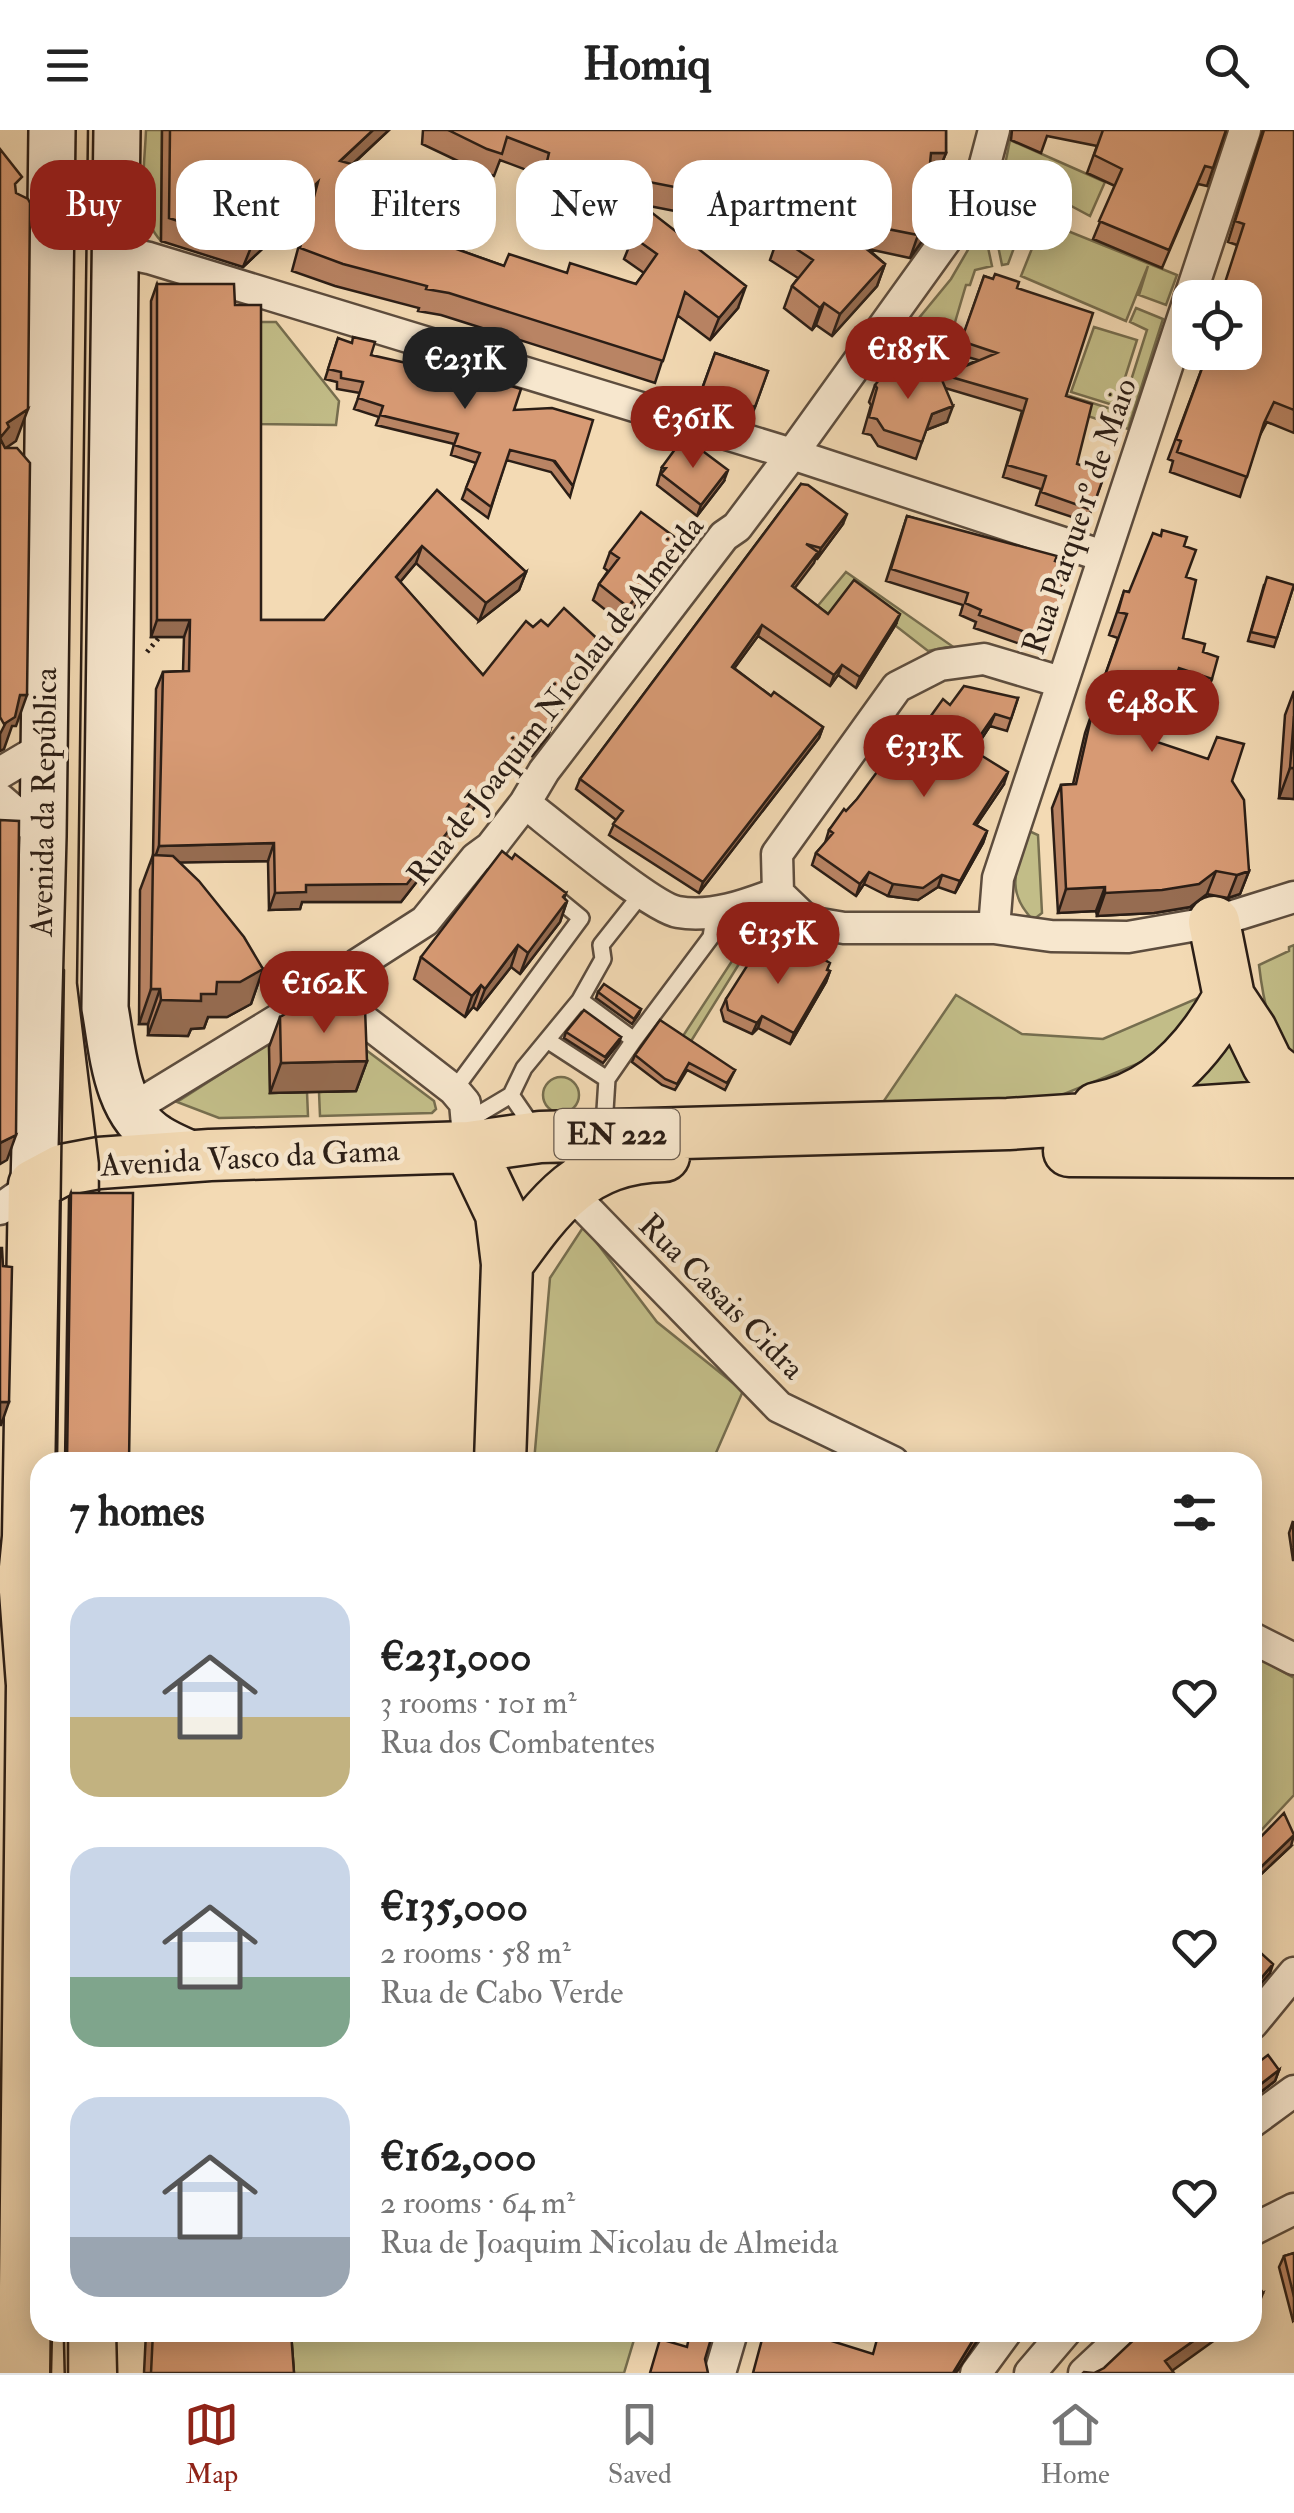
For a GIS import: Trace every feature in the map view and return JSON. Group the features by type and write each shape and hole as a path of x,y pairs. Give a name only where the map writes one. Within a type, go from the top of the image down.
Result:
{"main road":[{"name":"Avenida da República","path":"30,1658 24,1578 17,1197 29,835 44,747 45,217 52,130"},
{"name":"Avenida da República","path":"117,130 105,1008 118,1082 130,1110"},
{"path":"1214,922 1229,997 1268,1065 1294,1086"},
{"path":"1007,1137 1116,1104 1174,1072 1208,1034 1229,997"},
{"path":"1007,1137 1294,1106"},
{"path":"130,1110 154,1136 194,1156"},
{"path":"507,1264 567,1189 601,1170 642,1157 1294,1126"},
{"path":"469,1134 501,1214 507,1264 500,1452"},
{"name":"Avenida Vasco da Gama","path":"17,1197 62,1170 99,1164 469,1134 1007,1137"},
{"path":"1007,1137 1294,1152"},
{"path":"1007,1137 1294,1179"},
{"name":"Avenida da República","path":"24,2373 20,2313 22,2040 30,1755"},
{"path":"90,2342 91,2373"}],"street":[{"name":"Rua de Joaquim Nicolau de Almeida","path":"130,1110 340,982 358,964 425,921 476,858 498,853 544,771 724,536 737,527 976,198 994,130"},
{"name":"Rua Parque 1º de Maio","path":"994,928 998,878 1237,132"},
{"path":"115,251 149,258 792,454 1103,556"},
{"path":"1061,682 984,659 940,665 898,687 777,854 778,893 808,922 844,928 994,928 1051,936 1128,937 1214,922 1294,897"},
{"path":"0,773 44,747"},
{"path":"0,799 29,835"},
{"path":"526,803 642,892 675,912 715,912 778,893"},
{"path":"340,982 361,1018 454,1090 465,1103 469,1134"},
{"name":"Rua Casais Cidra","path":"567,1189 779,1407 872,1452"},
{"path":"1262,1643 1294,1659"},
{"path":"1262,2012 1294,1972"},
{"path":"1262,2115 1294,2091"},
{"path":"1262,2225 1294,2209"},
{"path":"720,2373 729,2342"},
{"path":"976,2373 999,2342"},
{"path":"1030,2373 1056,2342"},
{"path":"1084,2373 1117,2342"}],"lane":[{"path":"454,1090 582,918 536,882"},
{"path":"469,1134 511,1095 524,1068 580,1000 603,958 601,945 642,892"},
{"path":"603,1135 607,1080 711,937 715,912"},
{"path":"580,1000 634,1040"},
{"path":"547,1040 607,1080"},
{"path":"511,1095 540,1137"}],"path":[{"path":"162,617 162,637"}],"shaded area":[{"path":"146,130 162,130 161,241 156,234 156,160 144,160"},
{"path":"1010,140 1055,160 1006,160"},
{"path":"1072,167 1105,182 1090,216 1072,206"},
{"path":"1072,233 1177,275 1166,305 1139,295 1148,266 1126,321 1021,276 1031,250 1072,250"},
{"path":"968,250 989,250 992,266 975,270 970,285 966,285 953,329 933,323 919,362 891,352 951,279"},
{"path":"999,250 1013,250 1008,264 1002,265"},
{"path":"1136,308 1163,319 1128,429 1050,404 1054,391 1121,412 1147,330 1130,322"},
{"path":"255,322 276,322 339,401 336,425 255,424"},
{"path":"1094,327 1137,340 1116,406 1071,392"},
{"path":"846,572 952,646 928,651 851,591 824,625 811,614"},
{"path":"1029,831 1038,835 1042,913 1033,920 1016,888"},
{"path":"751,932 757,935 670,1075 662,1068"},
{"path":"1294,945 1294,1068 1269,1019 1259,965"},
{"path":"956,995 1022,1034 1103,1039 1198,998 1179,1037 1159,1055 1052,1099 877,1111"},
{"path":"1230,1032 1254,1085 1168,1094"},
{"path":"354,1041 434,1101 436,1109 432,1113 320,1116 319,1092 355,1091"},
{"path":"269,1043 270,1093 307,1092 308,1116 219,1118 177,1102"},
{"path":"561,1077 574,1082 579,1095 574,1108 561,1113 548,1108 543,1095 548,1082"},
{"path":"584,1226 657,1322 743,1391 716,1452 535,1452 550,1278"},
{"path":"1262,1660 1294,1678 1294,1795 1262,1829"},
{"path":"281,2342 633,2342 624,2373 283,2373"}],"building":[{"path":"170,130 373,130 341,160 335,160 335,250 459,250 504,266 509,254 567,273 570,263 636,284 657,254 651,250 653,214 673,229 673,250 700,250 746,286 719,318 685,292 663,361 305,250 315,250 315,160 176,160 176,220 169,218"},
{"path":"448,130 946,130 946,153 931,153 930,160 912,160 912,234 892,230 892,160 673,160 673,187 653,183 653,160 547,160 549,153 507,137 502,154"},
{"path":"1103,130 1226,130 1213,168 1205,166 1169,250 1099,221 1122,169 1094,155"},
{"path":"1264,130 1294,130 1294,410 1274,402 1247,477 1177,452 1181,441 1176,439 1201,370 1262,370 1262,280 1226,280 1244,224 1235,221"},
{"path":"0,149 22,177 15,184 16,193 30,203 28,409 7,423 9,427 0,438"},
{"path":"798,250 868,250 885,264 840,314 824,303 820,308 792,286 813,260"},
{"path":"995,274 1019,282 1017,288 1093,313 1066,396 1092,404 1077,464 1105,473 1092,510 1041,492 1046,476 1007,465 1027,399 944,375 997,353 961,341 984,276 993,279"},
{"path":"157,284 234,284 235,305 261,305 261,620 324,620 437,490 526,572 486,603 422,546 396,577 483,675 526,621 533,627 541,620 548,626 564,608 604,645 550,715 554,718 538,738 529,728 407,884 306,885 306,892 275,893 274,843 159,846 163,672 189,671 190,620 157,620"},
{"path":"353,337 375,342 371,355 411,364 414,357 521,389 514,410 552,408 593,420 573,486 555,461 510,450 491,507 466,488 480,453 454,445 458,434 380,415 383,406 358,398 363,382 341,378 341,372 328,369 338,338 352,343"},
{"path":"715,353 768,371 755,407 701,392"},
{"path":"901,360 924,379 939,373 953,406 932,414 922,442 884,430 877,419 869,417 875,385"},
{"path":"684,437 728,470 701,505 661,474"},
{"path":"0,438 5,448 17,448 30,463 27,695 20,695 15,717 4,724 0,717"},
{"path":"801,484 847,514 821,548 806,544 818,552 792,586 828,614 854,580 900,614 860,677 842,665 834,675 762,625 732,667 823,727 703,882 613,824 623,811 580,779"},
{"path":"641,512 680,541 628,607 599,584 619,558 610,552"},
{"path":"907,516 1057,556 1055,561 1069,566 1062,588 1065,589 1047,634 1034,630 1033,635 979,615 981,610 965,603 968,593 891,569"},
{"path":"1162,530 1187,537 1184,546 1196,550 1186,577 1196,580 1183,638 1205,644 1203,652 1218,657 1212,679 1179,668 1154,741 1208,759 1217,737 1244,744 1232,781 1244,800 1249,871 1237,875 1216,871 1199,884 1162,890 1105,893 1105,887 1066,889 1061,785 1076,784 1093,709 1127,614 1118,612 1124,591 1129,592 1153,533 1161,536"},
{"path":"1267,577 1294,585 1277,638 1251,632"},
{"path":"964,686 1018,698 1011,719 995,714 971,749 1008,772 974,824 987,831 960,881 942,875 923,888 893,884 869,872 860,884 816,853 833,833 829,830 844,809 857,799 911,726 920,731 943,699 950,705"},
{"path":"1294,716 1294,768 1290,768"},
{"path":"0,820 19,821 16,1135 0,1143"},
{"path":"502,851 512,859 515,854 566,893 563,897 567,901 528,953 518,945 485,989 481,985 472,996 421,957"},
{"path":"153,855 173,856 199,881 244,937 263,969 240,982 217,982 216,994 201,994 201,1001 161,1000 160,989 151,989"},
{"path":"774,941 799,956 801,953 807,957 811,952 830,963 830,971 794,1033 762,1016 757,1023 728,1010 726,999 752,958 756,960"},
{"path":"604,984 641,1009 634,1019 598,992"},
{"path":"365,1008 367,1061 281,1063 280,1017 292,1010"},
{"path":"584,1010 621,1037 605,1057 566,1032"},
{"path":"660,1020 735,1070 727,1083 689,1063 677,1084 635,1055"},
{"path":"71,1193 133,1193 129,1452 67,1452"},
{"path":"0,1248 3,1266 12,1267 9,1402 0,1402"},
{"path":"1284,1813 1294,1835 1262,1866 1262,1836"},
{"path":"1262,1954 1273,1964 1262,1977"},
{"path":"1268,2055 1279,2070 1262,2083 1262,2060"},
{"path":"1294,2253 1294,2297 1284,2256"},
{"path":"153,2342 292,2342 294,2373 151,2373"},
{"path":"659,2342 687,2347 688,2342 710,2342 705,2359 708,2373 650,2373"},
{"path":"761,2342 835,2342 873,2354 876,2342 972,2342 953,2373 753,2373"},
{"path":"1131,2342 1192,2342 1165,2361 1174,2373 1094,2373"}],"tram line":[{"path":"88,130 77,983 99,1163 99,1219"},
{"path":"57,1452 64,970"},
{"path":"51,2373 52,2342"},
{"path":"68,2342 68,2373"}]}
